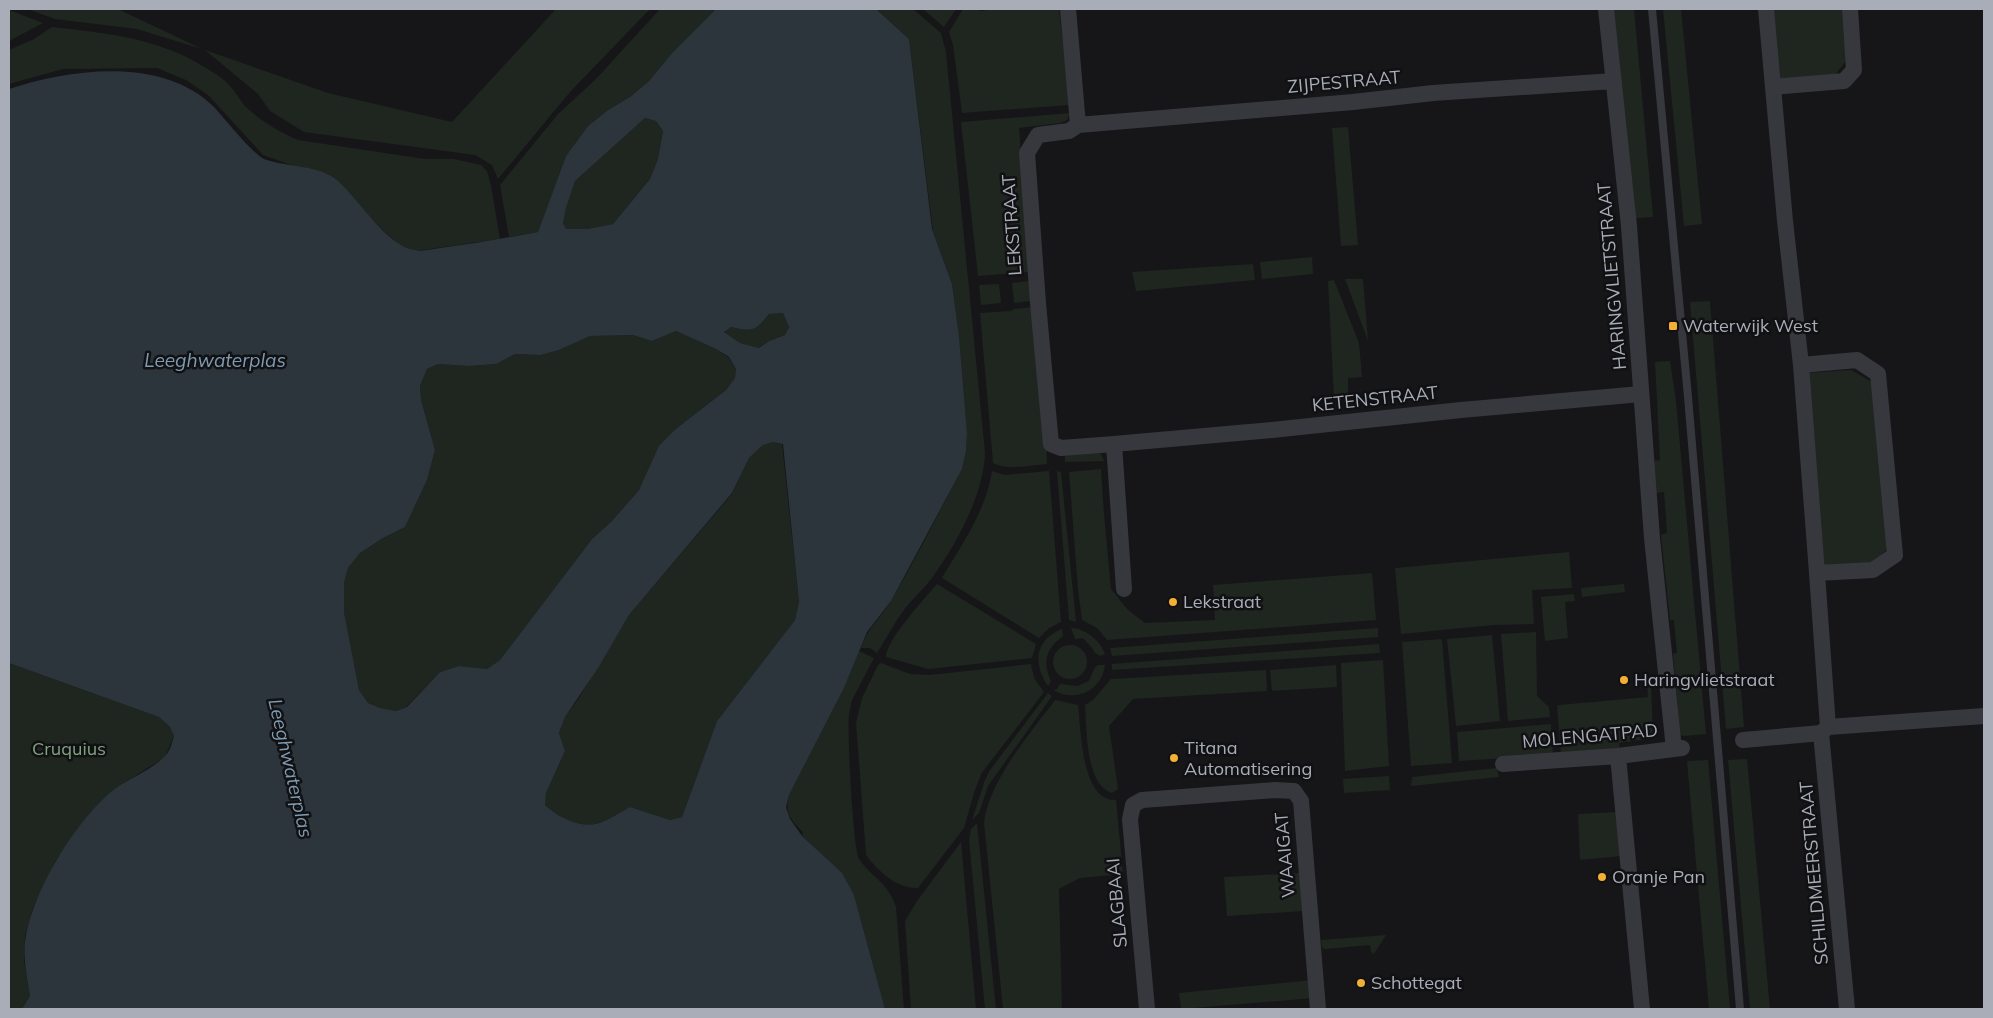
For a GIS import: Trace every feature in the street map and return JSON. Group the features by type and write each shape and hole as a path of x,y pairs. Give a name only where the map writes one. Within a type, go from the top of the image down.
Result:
{"street":[{"path":"1068,9 1078,125"},
{"name":"HARINGVLIETSTRAAT","path":"1606,9 1629,226 1652,538 1678,748"},
{"name":"SCHILDMEERSTRAAT","path":"1766,9 1801,365 1817,573 1824,730 1847,1009"},
{"path":"1773,87 1844,81 1854,70 1850,9"},
{"name":"ZIJPESTRAAT","path":"1078,125 1352,102 1434,93 1614,81"},
{"name":"LEKSTRAAT","path":"1078,125 1069,131 1038,135 1027,153 1051,444 1061,448 1114,444"},
{"path":"1801,365 1857,360 1878,374 1895,554 1873,570 1817,573"},
{"name":"KETENSTRAAT","path":"1114,444 1642,394"},
{"path":"1114,444 1124,589"},
{"path":"1743,740 1824,730 1984,716"},
{"name":"MOLENGATPAD","path":"1502,764 1618,756 1678,748"},
{"path":"1618,756 1642,1009"},
{"name":"WAAIGAT","path":"1142,800 1275,790 1294,791 1301,801 1318,1009"},
{"name":"SLAGBAAI","path":"1142,800 1133,805 1130,819 1147,1009"}],"lane":[{"path":"1652,9 1688,397 1740,1009"}],"green space":[{"path":"27,9 118,9 202,49 137,29 55,19"},
{"path":"556,9 650,9 570,92 498,179 492,165 475,155 304,132 270,111 258,94 205,50 328,93 452,122"},
{"path":"660,9 716,9 673,52 649,81 630,97 608,110 588,126 566,156 538,232 509,237 500,185 558,114 596,79"},
{"path":"876,9 913,9 941,33 946,52 985,453 980,485 959,535 932,578 900,615 877,653 870,648 861,648 871,628 901,583 962,469 967,433 959,336 952,284 933,231 909,39"},
{"path":"923,9 956,9 944,27"},
{"path":"963,9 979,9 980,11 995,9 1059,9 1070,105 962,113 953,45 949,32"},
{"path":"1606,9 1634,9 1653,217 1625,219"},
{"path":"1663,9 1681,9 1702,224 1684,226"},
{"path":"1772,9 1842,9 1846,61 1833,77 1779,80"},
{"path":"9,10 43,23 9,41"},
{"path":"52,27 132,38 151,43 188,58 223,79 244,105 256,116 298,140 425,159 454,159 481,165 487,171 491,185 500,239 415,251 398,244 319,171 291,165 263,155 208,95 186,80 157,68 63,69 9,84 9,50 34,39"},
{"path":"1070,113 1067,120 1060,123 1019,128 1029,272 978,276 961,122"},
{"path":"645,118 656,121 663,131 658,159 650,179 613,224 587,229 565,229 563,223 566,208 575,181"},
{"path":"1348,127 1358,245 1341,246 1332,128"},
{"path":"1312,257 1313,274 1262,279 1260,262"},
{"path":"1253,264 1255,280 1136,291 1132,272"},
{"path":"1345,279 1363,279 1368,341"},
{"path":"1334,280 1359,343 1362,377 1348,378 1348,398 1334,398 1328,281"},
{"path":"1029,281 1031,301 1014,303 1012,283"},
{"path":"999,284 1001,303 981,305 979,285"},
{"path":"1710,301 1744,727 1726,729 1690,302"},
{"path":"1035,307 1046,425 1047,464 1006,467 993,463 980,313"},
{"path":"783,313 789,327 785,335 769,341 759,348 740,343 724,332 731,327 753,329 769,314"},
{"path":"676,331 716,349 729,358 736,369 735,378 726,390 677,428 639,490 611,522 592,539 500,660 487,669 459,666 440,672 406,707 396,711 380,708 368,703 359,690 344,612 344,583 348,568 360,553 405,527 427,480 435,450 421,400 420,386 427,369 438,364 469,366 496,364 515,354 541,355 559,350 590,336 633,335 652,341"},
{"path":"1670,361 1676,401 1706,734 1684,736 1680,735 1673,654 1677,653 1674,620 1670,620 1661,535 1667,533 1664,492 1656,493 1653,461 1660,460 1655,362"},
{"path":"1851,370 1872,382 1887,549 1871,566 1824,568 1808,373"},
{"path":"773,442 782,444 799,602 795,620 717,721 682,817 670,820 630,807 609,819 595,824 579,824 564,818 545,805 546,793 565,751 559,733 565,717 579,698 629,615 732,494 749,458 763,445"},
{"path":"1095,451 1101,454 1104,461 1065,462 1065,454"},
{"path":"1101,469 1111,589 1128,610 1145,623 1215,620 1213,585 1372,573 1376,620 1107,640 1097,628 1082,620 1069,472"},
{"path":"992,471 1005,475 1049,471 1061,622 1049,628 1039,638 942,578 979,513 989,486"},
{"path":"1057,471 1061,472 1076,622 1069,620"},
{"path":"1569,552 1572,588 1532,590 1534,624 1494,625 1401,634 1395,568"},
{"path":"937,584 1036,644 1032,658 928,669 886,657 892,640"},
{"path":"1624,584 1625,592 1582,597 1581,588"},
{"path":"1574,594 1575,601 1565,602 1568,638 1545,641 1541,597"},
{"path":"1071,628 1092,636 1100,644 1105,654 1100,656 1094,652 1083,638 1075,639"},
{"path":"1378,628 1378,637 1112,656 1110,648"},
{"path":"1062,629 1063,636 1049,651 1047,656 1048,674 1051,681 1048,686 1040,669 1039,653 1046,639"},
{"path":"1536,632 1537,696 1549,707 1550,717 1508,721 1501,634"},
{"path":"1492,635 1500,721 1456,726 1447,639"},
{"path":"1442,639 1452,763 1411,766 1402,642"},
{"path":"1379,644 1380,653 1112,670 1112,664"},
{"path":"1070,645 1082,650 1087,662 1082,674 1070,679 1058,674 1053,662 1058,650"},
{"path":"859,651 874,658 852,700 849,714 850,765 857,850 859,859 889,892 896,907 904,1009 885,1009 854,895 820,853 802,836 803,832 792,820 788,812 789,795 844,688"},
{"path":"1383,660 1389,766 1345,771 1341,663"},
{"name":"Cruquius","path":"9,663 159,717 170,727 174,736 165,757 115,789 78,828 55,862 33,908 25,936 24,961 30,996 22,1009 9,1009"},
{"path":"881,663 910,674 929,675 1031,664 1034,678 1044,692 981,774 964,828 918,888 910,888 895,882 876,867 866,855 856,723 862,698 878,665"},
{"path":"1098,665 1105,665 1103,674 1099,682 1086,692 1070,695 1061,694 1053,690 1057,689 1060,684 1077,686 1089,681 1094,669"},
{"path":"1336,665 1337,687 1272,691 1270,670"},
{"path":"1266,670 1267,691 1133,699 1109,726 1118,789 1112,793 1103,788 1092,768 1089,755 1085,705 1094,699 1111,679"},
{"path":"1647,683 1651,684 1653,738 1619,743 1620,749 1561,754 1557,706 1648,697"},
{"path":"1048,693 1052,696 988,786 979,813 972,820 990,770"},
{"path":"1055,700 1078,705 1082,746 1089,777 1096,789 1104,797 1116,800 1123,874 1080,878 1059,889 1062,1009 1003,1009 984,823 987,807 1002,774"},
{"path":"1551,724 1553,755 1459,761 1457,732"},
{"path":"1747,759 1770,1009 1750,1009 1728,760"},
{"path":"1708,760 1730,1009 1709,1009 1687,761"},
{"path":"1497,768 1499,777 1411,786 1412,777"},
{"path":"1389,776 1390,790 1344,793 1343,779"},
{"path":"1617,812 1621,856 1580,860 1578,814"},
{"path":"977,823 996,1009 985,1009 969,840 971,829"},
{"path":"961,842 976,1009 911,1009 905,921 917,901"},
{"path":"1302,873 1304,911 1227,916 1224,877"},
{"path":"1386,935 1374,954 1371,952 1370,945 1322,948 1321,940"},
{"path":"1314,980 1314,998 1181,1009 1179,993"}],"water":[{"name":"Leeghwaterplas","path":"716,9 876,9 909,39 932,229 952,284 959,336 967,433 966,451 962,469 891,601 867,632 844,688 789,795 786,807 790,819 802,836 842,873 854,895 885,1009 22,1009 30,996 25,958 26,935 38,896 48,875 73,835 101,801 116,788 164,757 169,750 174,736 170,727 159,717 9,663 9,89 60,76 87,72 115,71 143,74 169,80 193,91 214,107 259,156 273,162 313,169 331,176 347,190 393,240 414,250 424,251 538,232 566,156 588,126 608,110 630,97 649,81 673,52","holes":["645,118 656,121 663,131 658,159 650,179 613,224 587,229 566,229 563,223 575,181","783,313 789,327 785,335 769,341 759,348 740,343 724,332 731,327 753,329 769,314","676,331 729,357 736,369 735,378 726,390 677,428 659,446 639,490 611,522 592,539 500,660 487,669 459,666 440,672 407,707 396,711 380,708 368,703 359,690 344,612 344,583 348,568 360,553 405,527 427,480 435,450 421,400 420,386 427,369 438,364 469,366 496,364 515,354 541,355 559,350 590,336 633,335 652,341","773,442 783,444 799,602 795,620 717,721 682,817 670,820 630,807 595,824 579,824 564,818 545,805 546,793 565,751 559,733 565,717 598,668 629,615 732,493 749,458 763,445"]}],"place":[{"name":"Waterwijk West","path":"1673,326"},
{"name":"Lekstraat","path":"1173,602"},
{"name":"Haringvlietstraat","path":"1624,680"},
{"name":"Titana Automatisering","path":"1174,758"},
{"name":"Oranje Pan","path":"1602,877"},
{"name":"Schottegat","path":"1361,983"}]}
